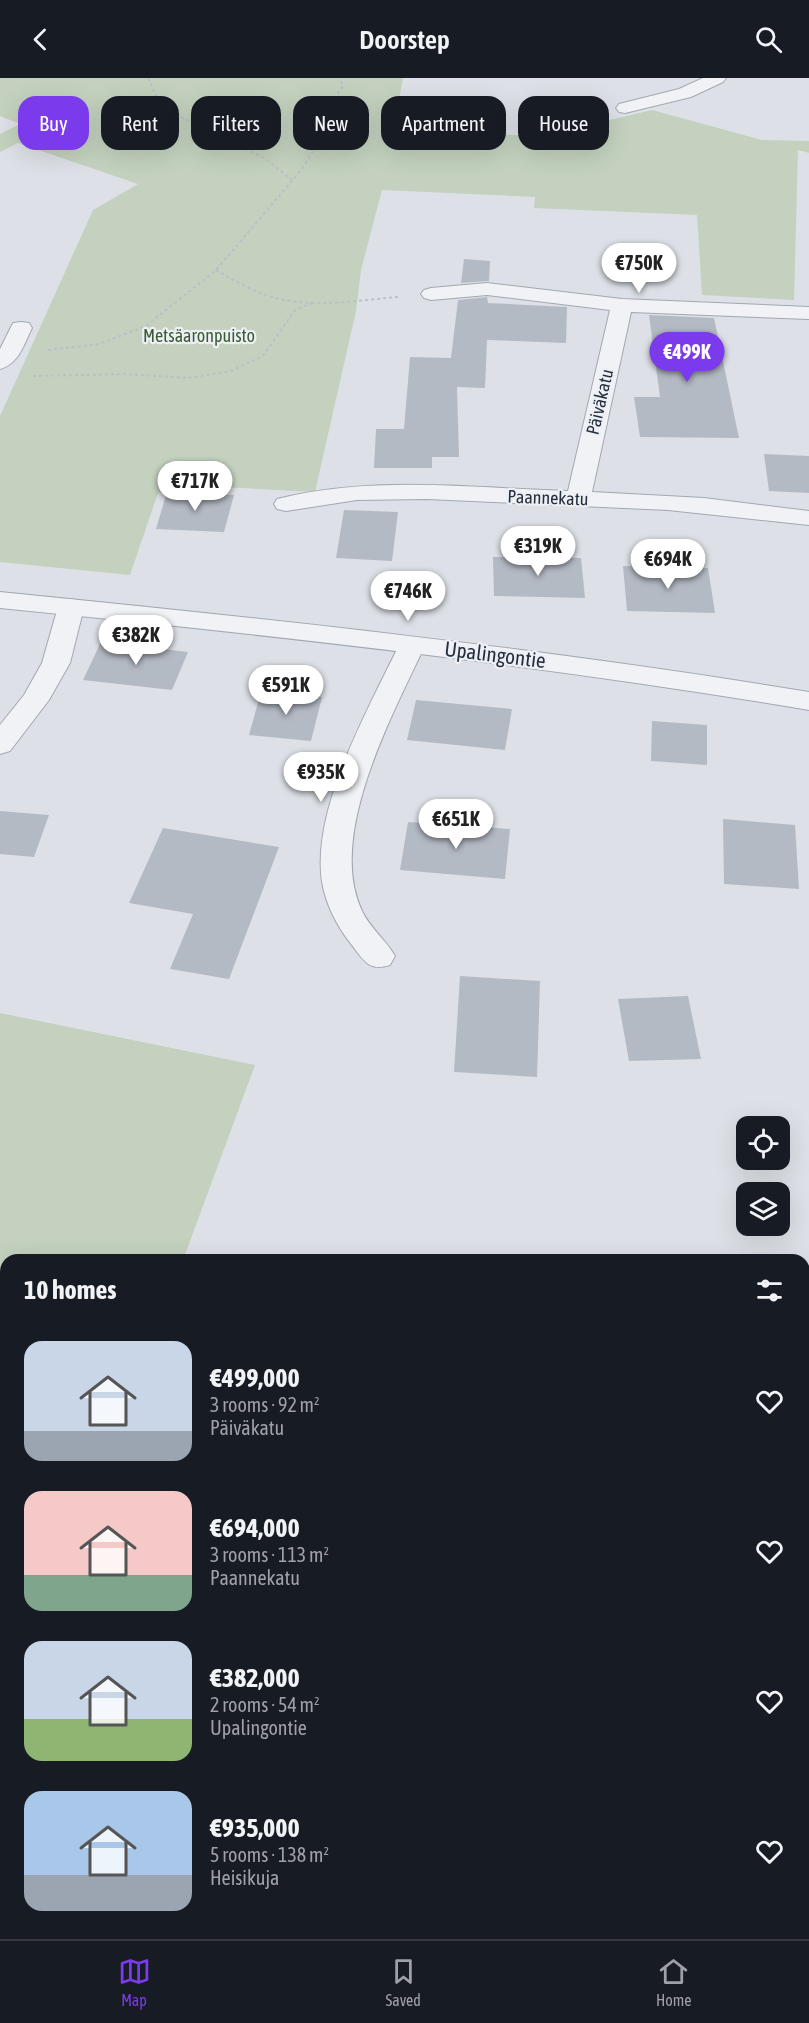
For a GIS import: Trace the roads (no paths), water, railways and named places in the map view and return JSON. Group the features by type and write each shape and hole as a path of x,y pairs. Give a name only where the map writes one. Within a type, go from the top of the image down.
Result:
{"street":[{"path":"625,108 685,93 717,78"},
{"path":"431,294 487,289 622,305 809,313"},
{"name":"Päiväkatu","path":"578,499 622,305"},
{"path":"4,359 21,328"},
{"name":"Paannekatu","path":"286,504 367,492 578,499 760,510 809,518"},
{"name":"Upalingontie","path":"0,600 412,645 676,678 809,701"},
{"path":"0,744 35,700 56,663 71,607"},
{"path":"380,956 347,912 335,873 339,827 352,780 412,645"}],"park label":[{"name":"Metsäaronpuisto","path":"199,336"}]}
